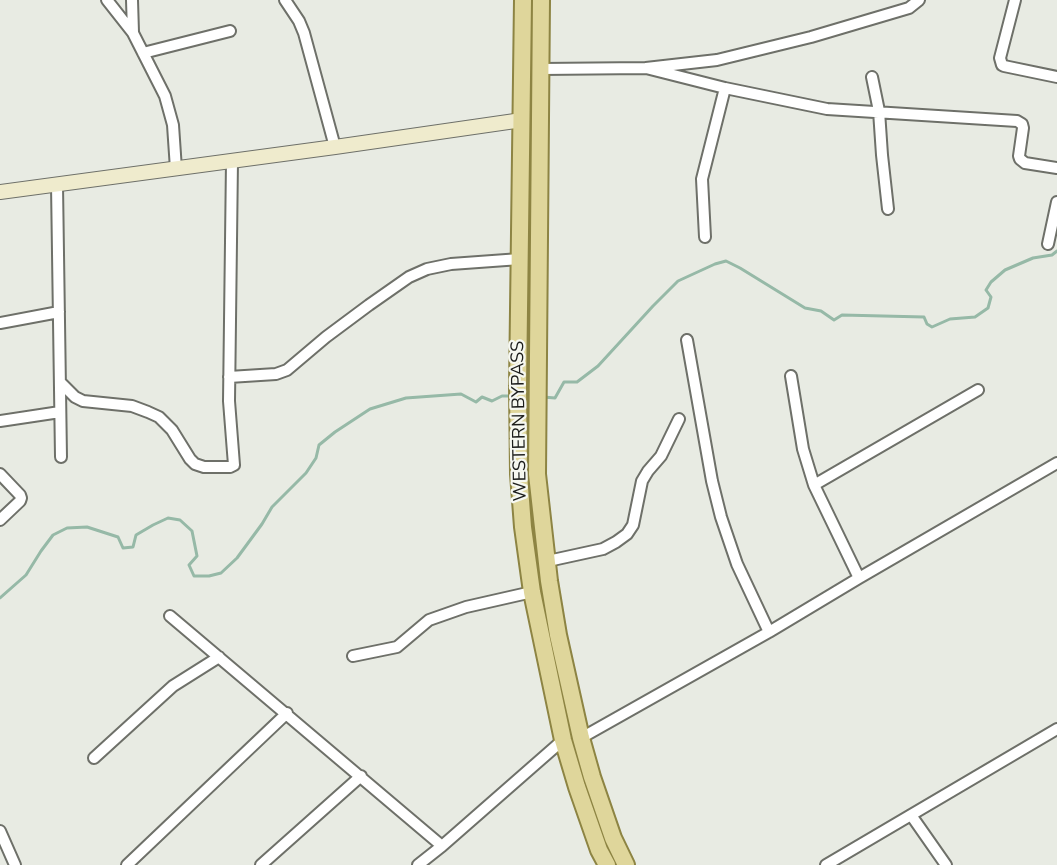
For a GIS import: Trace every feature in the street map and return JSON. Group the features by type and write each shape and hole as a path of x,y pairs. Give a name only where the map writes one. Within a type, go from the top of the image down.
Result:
{"main road":[{"name":"WESTERN BYPASS","path":"523,0 519,474 523,527 532,592 562,740 599,850 607,865"},
{"name":"WESTERN BYPASS","path":"541,0 537,464 542,526 558,635 580,738 609,828 626,865"}],"street":[{"path":"107,0 133,33 165,96 173,125 176,168"},
{"path":"132,0 133,33"},
{"path":"285,0 304,33 335,147"},
{"path":"541,69 646,68 717,60 909,8 919,0"},
{"path":"1015,0 1000,58 1002,65 1057,77"},
{"path":"143,53 230,31"},
{"path":"646,68 725,88 827,109 1017,120 1023,128 1020,159 1025,163 1057,168"},
{"path":"872,77 879,111 888,209"},
{"path":"705,237 702,179 725,88"},
{"path":"0,192 522,120"},
{"path":"61,383 75,397 83,401 132,406 159,417 172,430 195,464 204,467 234,465 229,401 232,161"},
{"path":"57,185 61,457"},
{"path":"1048,244 1057,202"},
{"path":"230,377 276,374 287,370 369,304 409,277 427,269 451,264 520,259"},
{"path":"0,323 59,312"},
{"path":"687,340 712,481 721,517 737,564 769,633"},
{"path":"790,376 803,449 814,484 859,578"},
{"path":"814,484 978,390"},
{"path":"0,421 60,412"},
{"path":"548,561 603,549 627,534 633,525 642,481 661,456 679,419"},
{"path":"580,738 769,633 1057,463"},
{"path":"0,474 21,498 0,520"},
{"path":"353,657 397,647 429,620 466,607 532,592"},
{"path":"170,616 442,846"},
{"path":"94,758 173,686 219,657"},
{"path":"127,865 287,713"},
{"path":"825,865 1057,729"},
{"path":"418,865 562,740"},
{"path":"261,865 361,776"},
{"path":"911,816 946,865"},
{"path":"0,831 15,865"}],"waterway":[{"path":"543,397 555,398 564,382 577,382 598,366 678,281 715,264 726,261 805,308 821,311 834,320 842,315 924,317 927,324 932,327 950,319 975,317 988,308 991,297 986,290 991,282 1005,270 1033,258 1052,255 1057,251"},
{"path":"0,598 26,575 53,535 67,528 87,527 118,537 123,548 133,547 136,535 153,525 168,518 180,520 192,531 197,556 189,565 194,576 221,573 237,558 272,507 306,473 316,458 319,445 370,409 406,398 461,394 476,402 482,397 492,401 502,396 513,396"}]}
